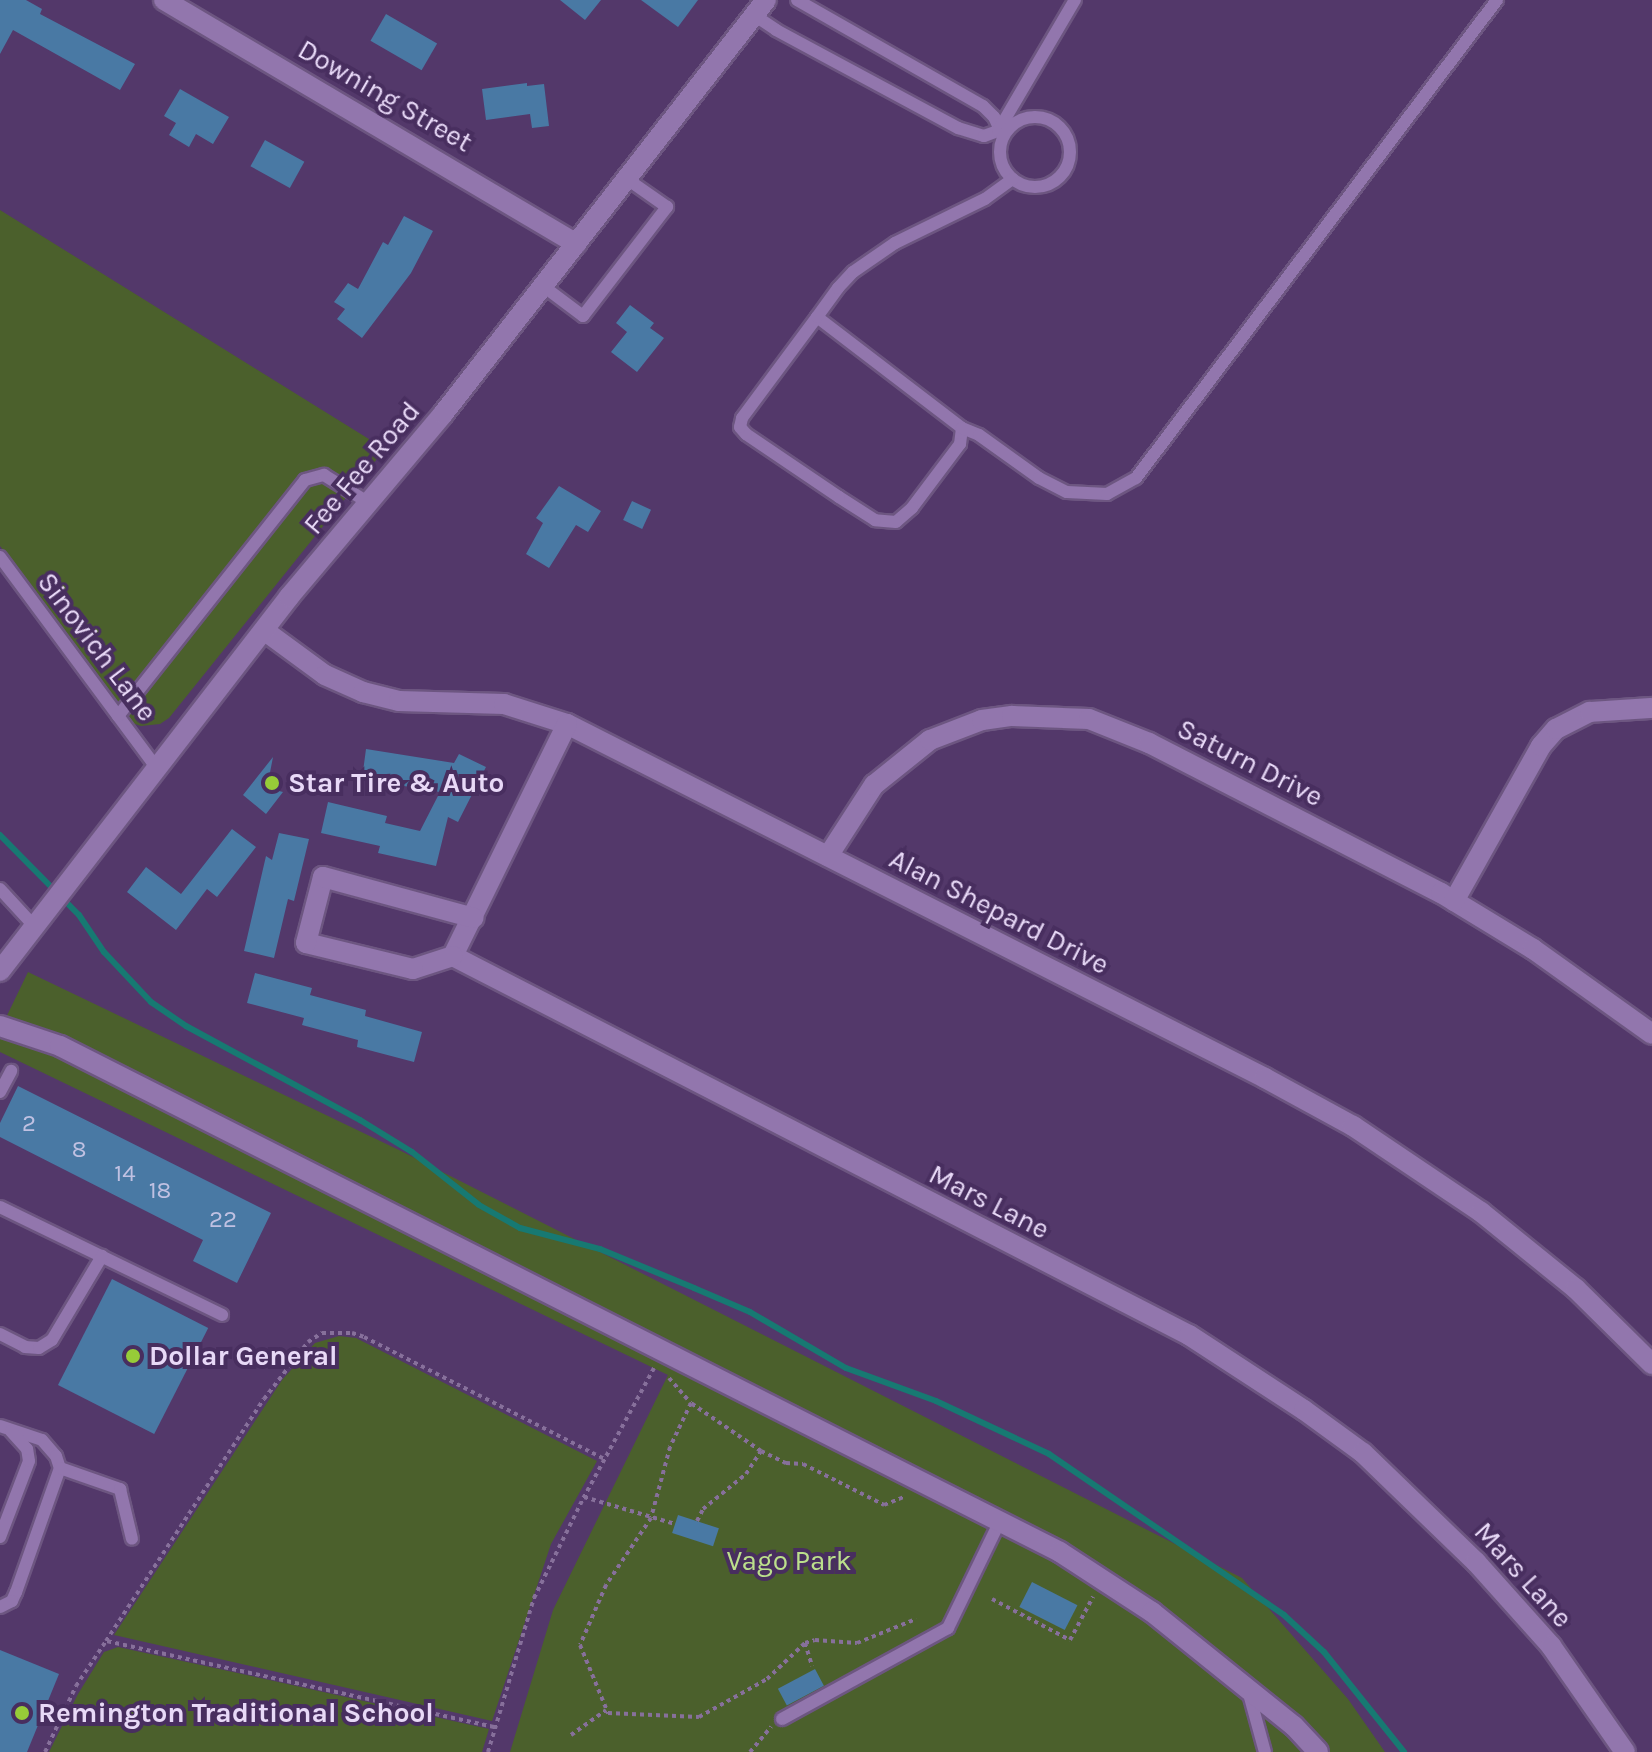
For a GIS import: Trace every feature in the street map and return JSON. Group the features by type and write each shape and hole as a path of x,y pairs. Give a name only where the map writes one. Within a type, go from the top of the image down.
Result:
{"street":[{"name":"Downing Street","path":"164,0 192,7 576,244"},
{"name":"Fee Fee Road","path":"0,971 156,767 543,286 760,8"},
{"name":"Alan Shepard Drive","path":"265,631 325,675 363,692 399,701 504,704 567,724 1265,1078 1418,1167 1524,1245 1602,1314 1652,1364"},
{"path":"1454,901 1541,746 1556,729 1590,712 1652,708"},
{"name":"Saturn Drive","path":"828,856 874,785 930,740 982,720 1012,716 1065,716 1112,727 1149,743 1454,901 1533,949 1652,1034"},
{"path":"474,918 323,877 306,943 413,969 453,956 474,918 567,724"},
{"name":"Mars Lane","path":"453,956 1189,1335 1304,1410 1374,1463 1476,1562 1551,1646 1625,1752"},
{"path":"0,1026 60,1046 1060,1552 1152,1612 1294,1726 1318,1752"}],"lane":[{"path":"760,8 958,128 984,136 1001,133 1020,120 1031,117 1053,122 1068,139 1069,161 1055,180 1034,187 1013,179 1000,159 1001,133 994,117 983,106 797,0"},
{"path":"1001,133 1075,0"},
{"path":"817,317 962,428 979,435 1039,478 1067,492 1107,494 1136,478 1497,0"},
{"path":"543,286 583,316 593,304 667,207 627,179"},
{"path":"962,428 960,444 912,508 896,522 888,523 875,520 740,427 742,418 853,272 895,243 985,199 1013,179"},
{"path":"118,716 305,480 324,475 369,503"},
{"name":"Sinovich Lane","path":"0,557 156,767"},
{"path":"0,889 36,923"},
{"path":"0,1092 11,1071"},
{"path":"0,1207 222,1315"},
{"path":"0,1334 25,1347 39,1348 52,1340 102,1256"},
{"path":"0,1607 12,1601 16,1592 60,1468 56,1456 42,1440 6,1428"},
{"path":"0,1537 29,1455 6,1428"},
{"path":"60,1468 120,1489 132,1539"},
{"path":"782,1719 948,1628 1000,1521"},
{"path":"1247,1687 1265,1752"}],"path":[{"path":"45,1752 76,1686 264,1399 302,1349 322,1333 352,1333 364,1337 604,1459"},
{"path":"488,1752 534,1598 584,1497 657,1363"},
{"path":"911,1496 884,1505 803,1464 786,1463 761,1451 691,1403 670,1447 651,1518 606,1585 580,1645 606,1710 614,1715 699,1717 767,1679 805,1643 815,1640 857,1643 916,1619"},
{"path":"697,1521 703,1509 746,1474 761,1451"},
{"path":"584,1497 675,1524"},
{"path":"992,1599 1070,1640 1096,1591 1099,1600"},
{"path":"106,1641 494,1727"},
{"path":"805,1643 812,1666"},
{"path":"571,1735 606,1710"},
{"path":"750,1752 764,1731 782,1719"}],"green space":[{"path":"0,210 385,449 169,718 160,724 141,726 132,723 0,546"},
{"name":"Vago Park","path":"28,972 401,1151 1242,1578 1348,1699 1385,1752 510,1752 553,1610 668,1375 0,1052 0,1030"},
{"path":"339,1336 356,1338 597,1461 551,1544 492,1721 114,1635 282,1380 315,1343"},
{"path":"118,1647 489,1729 482,1752 49,1752 78,1694 104,1652"}],"building":[{"path":"0,0 26,0 42,9 40,14 135,64 120,90 13,30 0,54"},
{"path":"560,0 601,0 585,20"},
{"path":"641,0 698,0 678,27"},
{"path":"386,14 437,44 422,70 370,41"},
{"path":"527,83 527,86 544,84 549,126 532,128 530,114 486,120 482,89"},
{"path":"180,89 229,117 213,144 196,134 189,147 169,135 176,123 164,116"},
{"path":"265,140 304,162 290,188 250,166"},
{"path":"404,216 433,231 411,273 362,338 337,319 345,309 334,302 348,283 358,289 383,242 388,245"},
{"path":"630,305 654,323 650,328 664,338 637,372 611,352 627,332 616,323"},
{"path":"559,486 601,511 588,532 576,525 549,568 526,554 543,523 536,518"},
{"path":"632,501 651,510 642,529 623,520"},
{"path":"366,749 454,763 459,754 486,767 458,822 448,817 436,866 378,853 380,846 321,833 328,802 387,816 385,823 420,831 440,792 362,779"},
{"path":"273,757 267,788 283,792 266,814 243,795"},
{"path":"232,829 256,847 217,897 207,889 176,930 127,892 146,867 181,894"},
{"path":"279,833 309,839 294,901 288,899 274,958 244,951 266,856 272,860"},
{"path":"255,973 312,988 310,995 366,1010 365,1016 422,1032 414,1062 357,1047 358,1040 302,1025 304,1018 247,1003"},
{"path":"18,1086 271,1213 237,1283 193,1261 203,1240 0,1137 0,1123"},
{"name":"Dollar General","path":"112,1279 208,1328 154,1434 58,1385"},
{"path":"678,1515 719,1528 713,1546 672,1533"},
{"path":"1032,1582 1077,1605 1065,1630 1019,1607"},
{"name":"Remington Traditional School","path":"0,1650 59,1674 27,1752 0,1752"},
{"path":"815,1669 824,1686 787,1705 778,1689"}],"waterway":[{"path":"0,835 79,915 104,952 151,1002 186,1026 360,1120 412,1152 479,1205 520,1228 600,1249 694,1288 750,1312 846,1368 936,1401 1049,1454 1284,1615 1324,1652 1404,1752"}],"place":[{"name":"Star Tire & Auto","path":"272,783"},
{"name":"Dollar General","path":"133,1356"},
{"name":"Remington Traditional School","path":"22,1713"}]}
